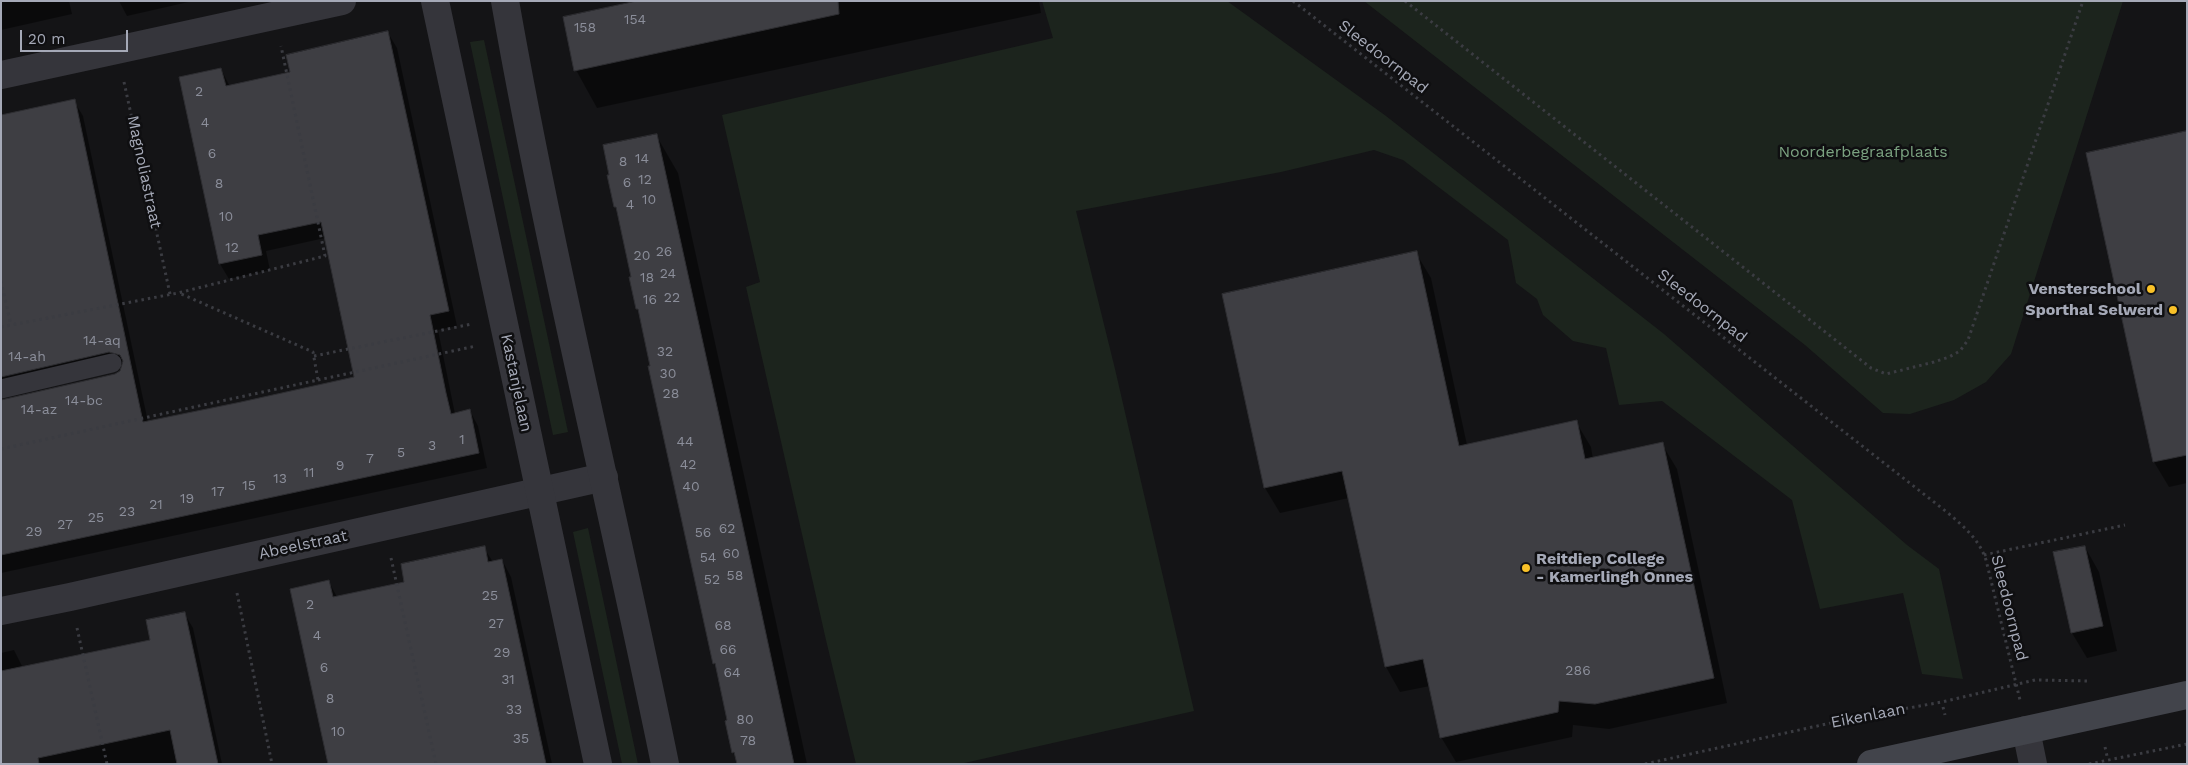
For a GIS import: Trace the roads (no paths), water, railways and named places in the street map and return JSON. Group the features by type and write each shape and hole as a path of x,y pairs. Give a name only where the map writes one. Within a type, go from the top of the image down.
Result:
{"main road":[{"path":"1871,764 2187,695"}],"street":[{"path":"1,76 342,1"},
{"name":"Kastanjelaan","path":"435,1 598,764"},
{"path":"505,1 545,208 665,764"},
{"name":"Abeelstraat","path":"1,610 70,597 230,560 384,528 540,490 604,477"},
{"path":"2026,730 2033,764"}],"lane":[{"path":"1,388 112,363"}],"place":[{"name":"Vensterschool","path":"2151,289"},
{"name":"Sporthal Selwerd","path":"2173,310"},
{"name":"Reitdiep College - Kamerlingh Onnes","path":"1526,568"}],"park label":[{"name":"Noorderbegraafplaats","path":"1863,152"}]}
